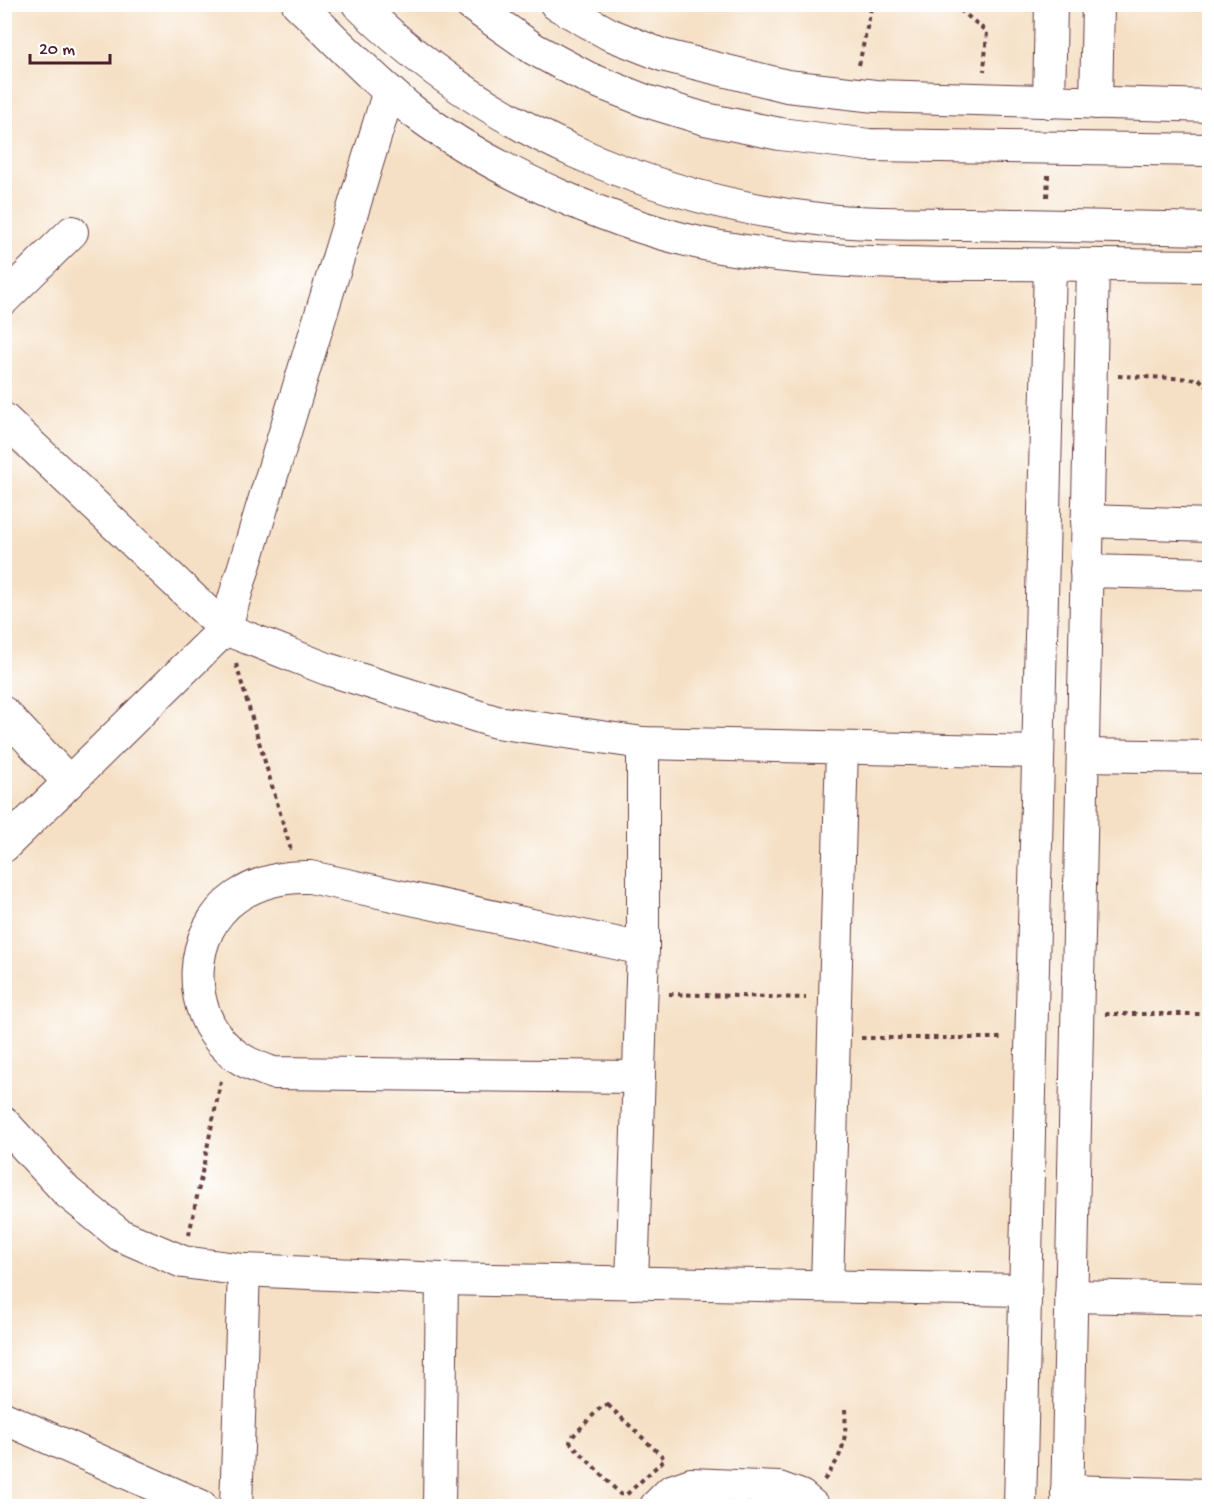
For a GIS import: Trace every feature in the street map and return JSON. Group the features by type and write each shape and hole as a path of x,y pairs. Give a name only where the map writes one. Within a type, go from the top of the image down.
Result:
{"street":[{"path":"298,4 389,91 416,113 487,159 561,196 639,225 718,247 820,260 881,263 1209,266"},
{"path":"358,4 438,71 500,114 564,148 631,176 699,198 826,220 1209,229"},
{"path":"470,4 543,54 588,78 646,101 705,119 780,134 869,145 1209,150"},
{"path":"556,4 609,34 662,55 787,86 864,96 1209,106"},
{"path":"1049,102 1051,16 1098,16 1096,103"},
{"path":"416,113 438,71"},
{"path":"4,846 225,629 389,91"},
{"path":"864,96 869,145"},
{"path":"881,263 883,223"},
{"path":"4,299 72,232"},
{"path":"1020,1506 1050,264"},
{"path":"1093,265 1067,1499 1209,1495"},
{"path":"1048,347 1091,361"},
{"path":"4,419 225,629 327,669 496,722 644,743 1038,752"},
{"path":"1088,522 1209,525"},
{"path":"1086,571 1209,574"},
{"path":"4,713 69,782"},
{"path":"632,1282 643,949 644,743"},
{"path":"827,1286 842,748"},
{"path":"1083,755 1209,757"},
{"path":"639,1077 273,1073 249,1064 228,1049 207,1022 197,989 199,955 212,923 235,898 265,882 298,877 321,879 643,949"},
{"path":"1031,1042 1076,1046"},
{"path":"4,1123 67,1192 120,1235 183,1262 244,1270 442,1279 1025,1290"},
{"path":"236,1506 244,1270"},
{"path":"439,1506 442,1279"},
{"path":"1071,1296 1209,1299"},
{"path":"4,1418 201,1506"},
{"path":"656,1506 671,1491 691,1484 779,1488 807,1501"}],"path":[{"path":"864,96 872,6 867,4"},
{"path":"954,4 983,27 988,36 981,100"},
{"path":"1046,226 1049,147"},
{"path":"1091,361 1199,379 1208,387 1209,399"},
{"path":"225,629 298,877"},
{"path":"641,993 834,999"},
{"path":"1077,1014 1209,1014"},
{"path":"833,1038 1031,1042"},
{"path":"183,1262 228,1049"},
{"path":"602,1406 614,1407 665,1459 626,1495 620,1494 570,1442 602,1406"},
{"path":"807,1501 838,1460 846,1436 845,1409"}]}
